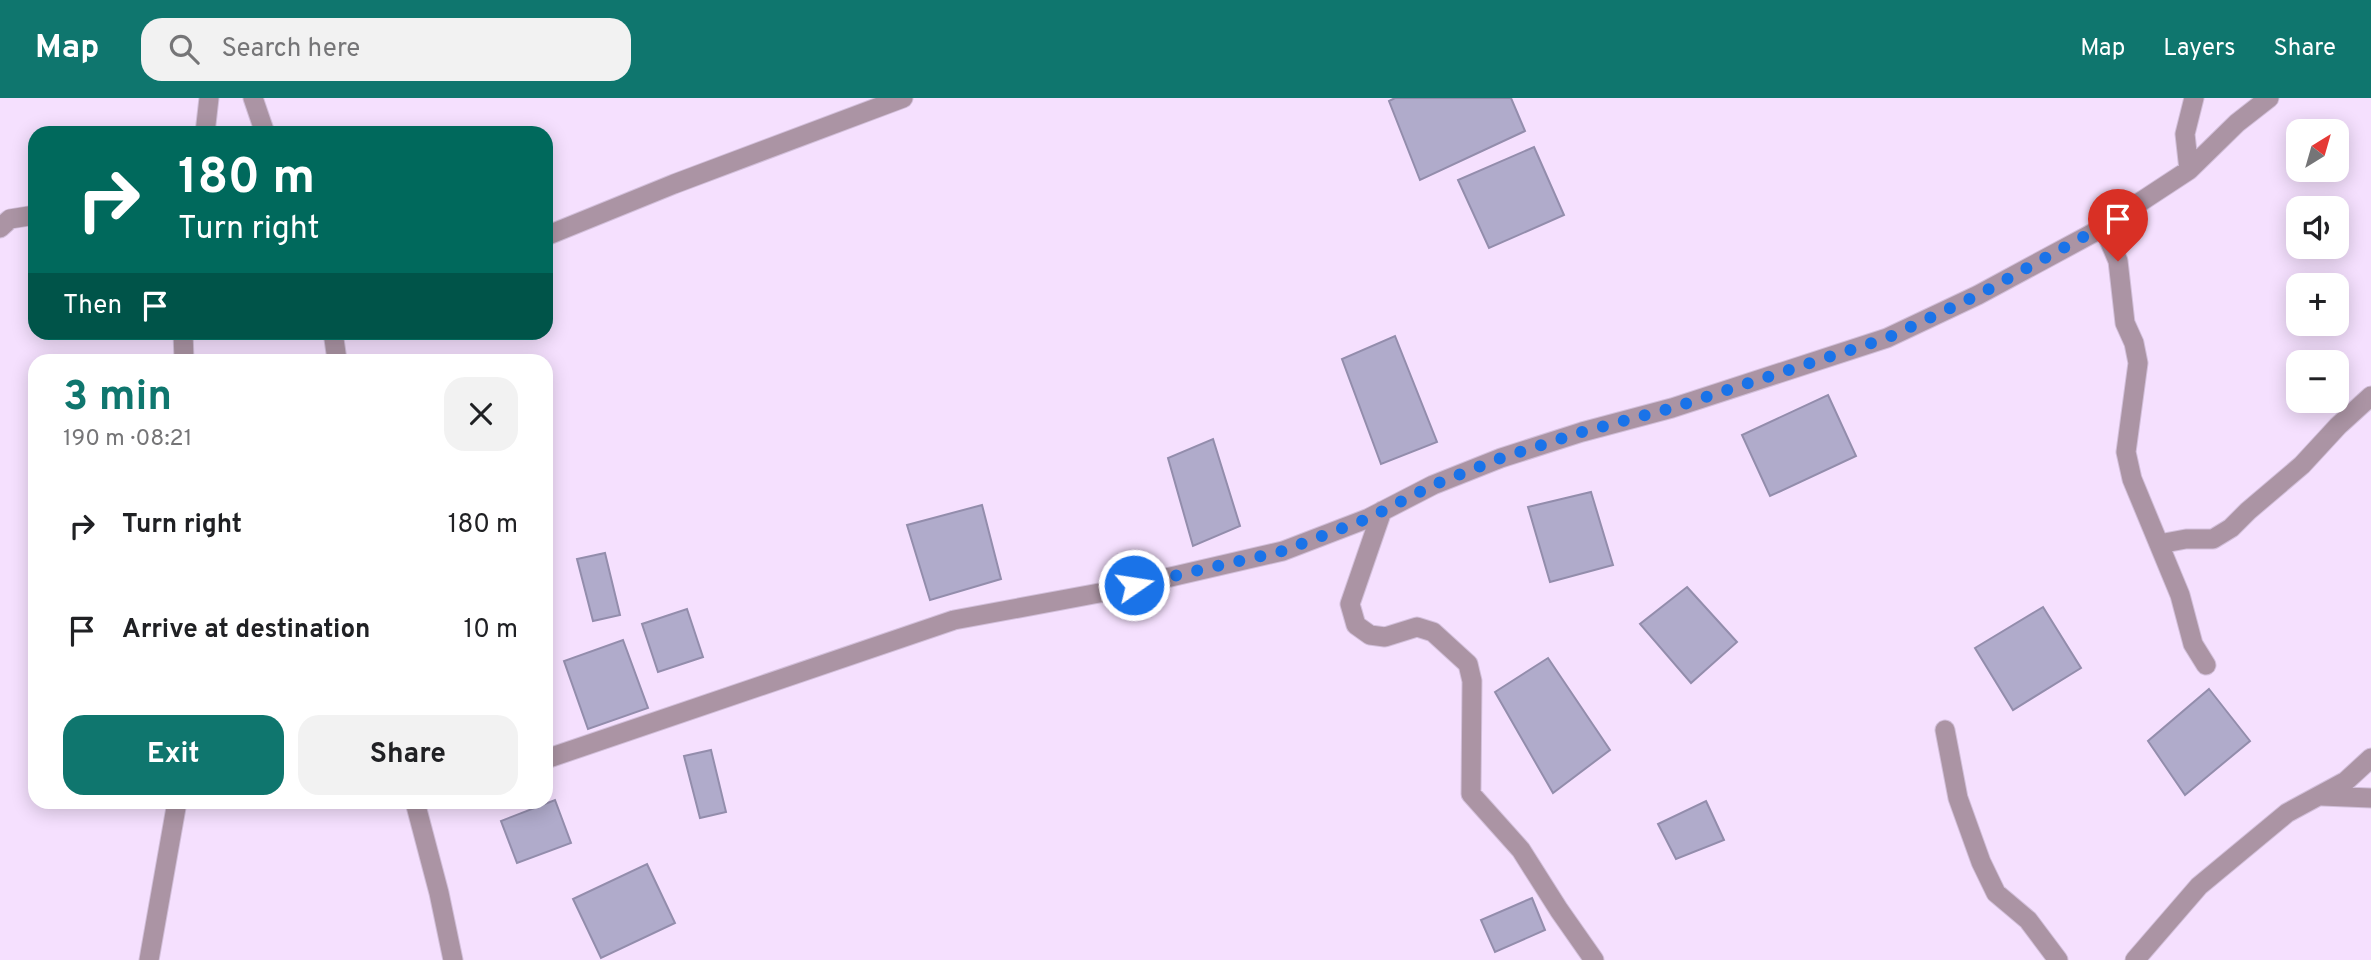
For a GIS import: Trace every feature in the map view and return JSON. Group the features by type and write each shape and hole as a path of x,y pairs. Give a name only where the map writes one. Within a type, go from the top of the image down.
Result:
{"street":[{"path":"206,126 209,98"},
{"path":"253,98 263,126"},
{"path":"553,233 674,184 902,98"},
{"path":"2189,170 2185,134 2194,98"},
{"path":"553,757 954,620 1110,591 1283,551 1501,458 1582,432 1672,408 1887,338 1978,295 2103,226 2189,170 2237,123 2269,98"},
{"path":"0,228 10,219 28,216"},
{"path":"2103,226 2118,261 2125,323 2134,342 2138,363 2126,452 2132,479 2179,595 2193,644 2206,665"},
{"path":"2159,544 2186,539 2213,539 2231,528 2302,465 2338,426 2371,396"},
{"path":"1382,511 1350,604 1356,625 1370,635 1385,637 1417,628 1433,632 1468,664 1472,681 1471,794 1521,850 1594,960"},
{"path":"1945,730 1958,798 1986,873 1996,893 2028,920 2058,960"},
{"path":"2136,960 2199,886 2287,813 2346,781 2371,758"},
{"path":"2317,796 2371,798"},
{"path":"149,960 176,809"},
{"path":"419,809 453,960"}],"building":[{"path":"1395,98 1511,98 1525,131 1420,180 1389,101"},
{"path":"1534,147 1564,215 1489,248 1458,180"},
{"path":"1395,336 1437,442 1381,464 1342,359"},
{"path":"1828,395 1856,456 1770,496 1742,435"},
{"path":"1213,439 1240,526 1193,546 1168,458"},
{"path":"1591,492 1613,565 1550,582 1528,507"},
{"path":"982,505 1001,579 930,600 907,525"},
{"path":"605,553 620,615 593,621 577,559"},
{"path":"1687,587 1737,642 1691,683 1640,624"},
{"path":"2043,607 2081,668 2013,710 1975,648"},
{"path":"687,609 703,657 658,672 642,624"},
{"path":"623,640 648,708 588,729 564,661"},
{"path":"1548,658 1610,750 1553,793 1495,692"},
{"path":"2209,689 2250,741 2185,795 2148,741"},
{"path":"711,750 726,812 700,818 684,756"},
{"path":"555,800 571,843 517,863 501,821 532,809 553,809"},
{"path":"1706,801 1724,840 1676,859 1658,824"},
{"path":"647,864 675,923 601,958 573,899"},
{"path":"1532,898 1545,930 1495,952 1481,920"}],"route":[{"path":"1134,585 1283,551 1369,518 1433,485 1501,458 1582,432 1672,408 1887,338 1934,318 2103,226 2118,261"}]}
